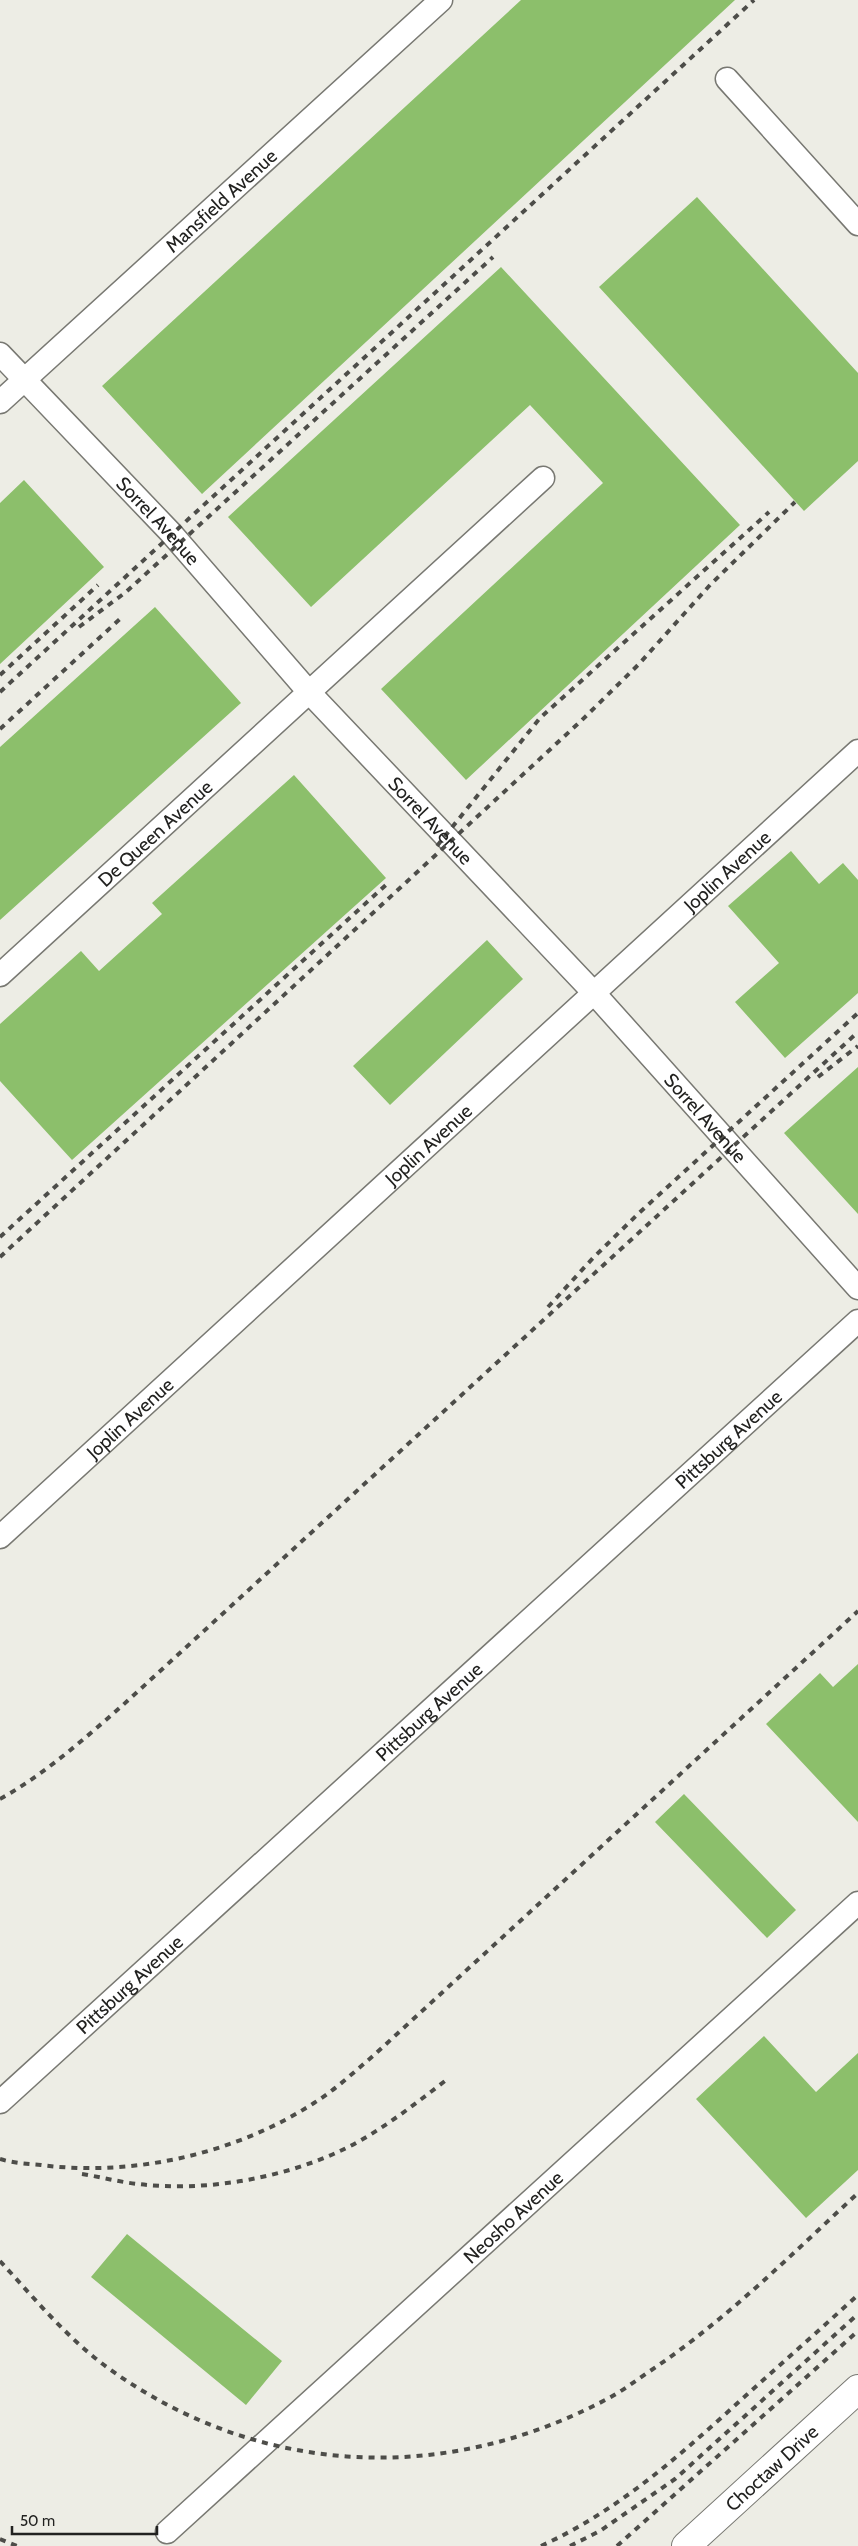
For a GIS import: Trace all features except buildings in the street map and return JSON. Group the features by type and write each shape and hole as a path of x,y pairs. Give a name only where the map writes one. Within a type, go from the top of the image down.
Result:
{"main road":[{"name":"Choctaw Drive","path":"686,2546 858,2389"}],"street":[{"name":"Mansfield Avenue","path":"0,402 441,0"},
{"path":"727,79 858,224"},
{"name":"Sorrel Avenue","path":"0,354 171,533 308,691 594,993 858,1288"},
{"name":"De Queen Avenue","path":"0,975 308,691 543,478"},
{"name":"Joplin Avenue","path":"0,1537 858,751"},
{"name":"Pittsburg Avenue","path":"0,2102 858,1321"},
{"name":"Neosho Avenue","path":"167,2532 858,1903"}],"railway":[{"path":"0,692 754,0"},
{"path":"79,627 126,592 493,257"},
{"path":"0,1257 582,720 639,664 710,585 795,502"},
{"path":"437,846 540,718 769,512"},
{"path":"0,675 98,585"},
{"path":"0,729 121,618"},
{"path":"0,1237 388,883"},
{"path":"548,1307 593,1258 639,1213 858,1013"},
{"path":"0,1799 33,1779 123,1705 858,1032"},
{"path":"818,1077 858,1046"},
{"path":"0,2159 20,2163 76,2168 111,2168 182,2158 251,2136 283,2121 322,2098 373,2056 858,1611"},
{"path":"82,2174 131,2183 188,2186 240,2181 291,2170 338,2152 366,2137 393,2120 445,2081"},
{"path":"0,2261 51,2317 79,2344 108,2368 166,2404 227,2431 290,2449 354,2457 418,2456 483,2446 547,2426 609,2398 675,2353 730,2310 858,2193"},
{"path":"541,2546 568,2533 618,2502 664,2467 858,2295"},
{"path":"570,2546 600,2531 675,2479 858,2314"},
{"path":"617,2546 858,2331"},
{"path":"0,2539 17,2546"}]}
